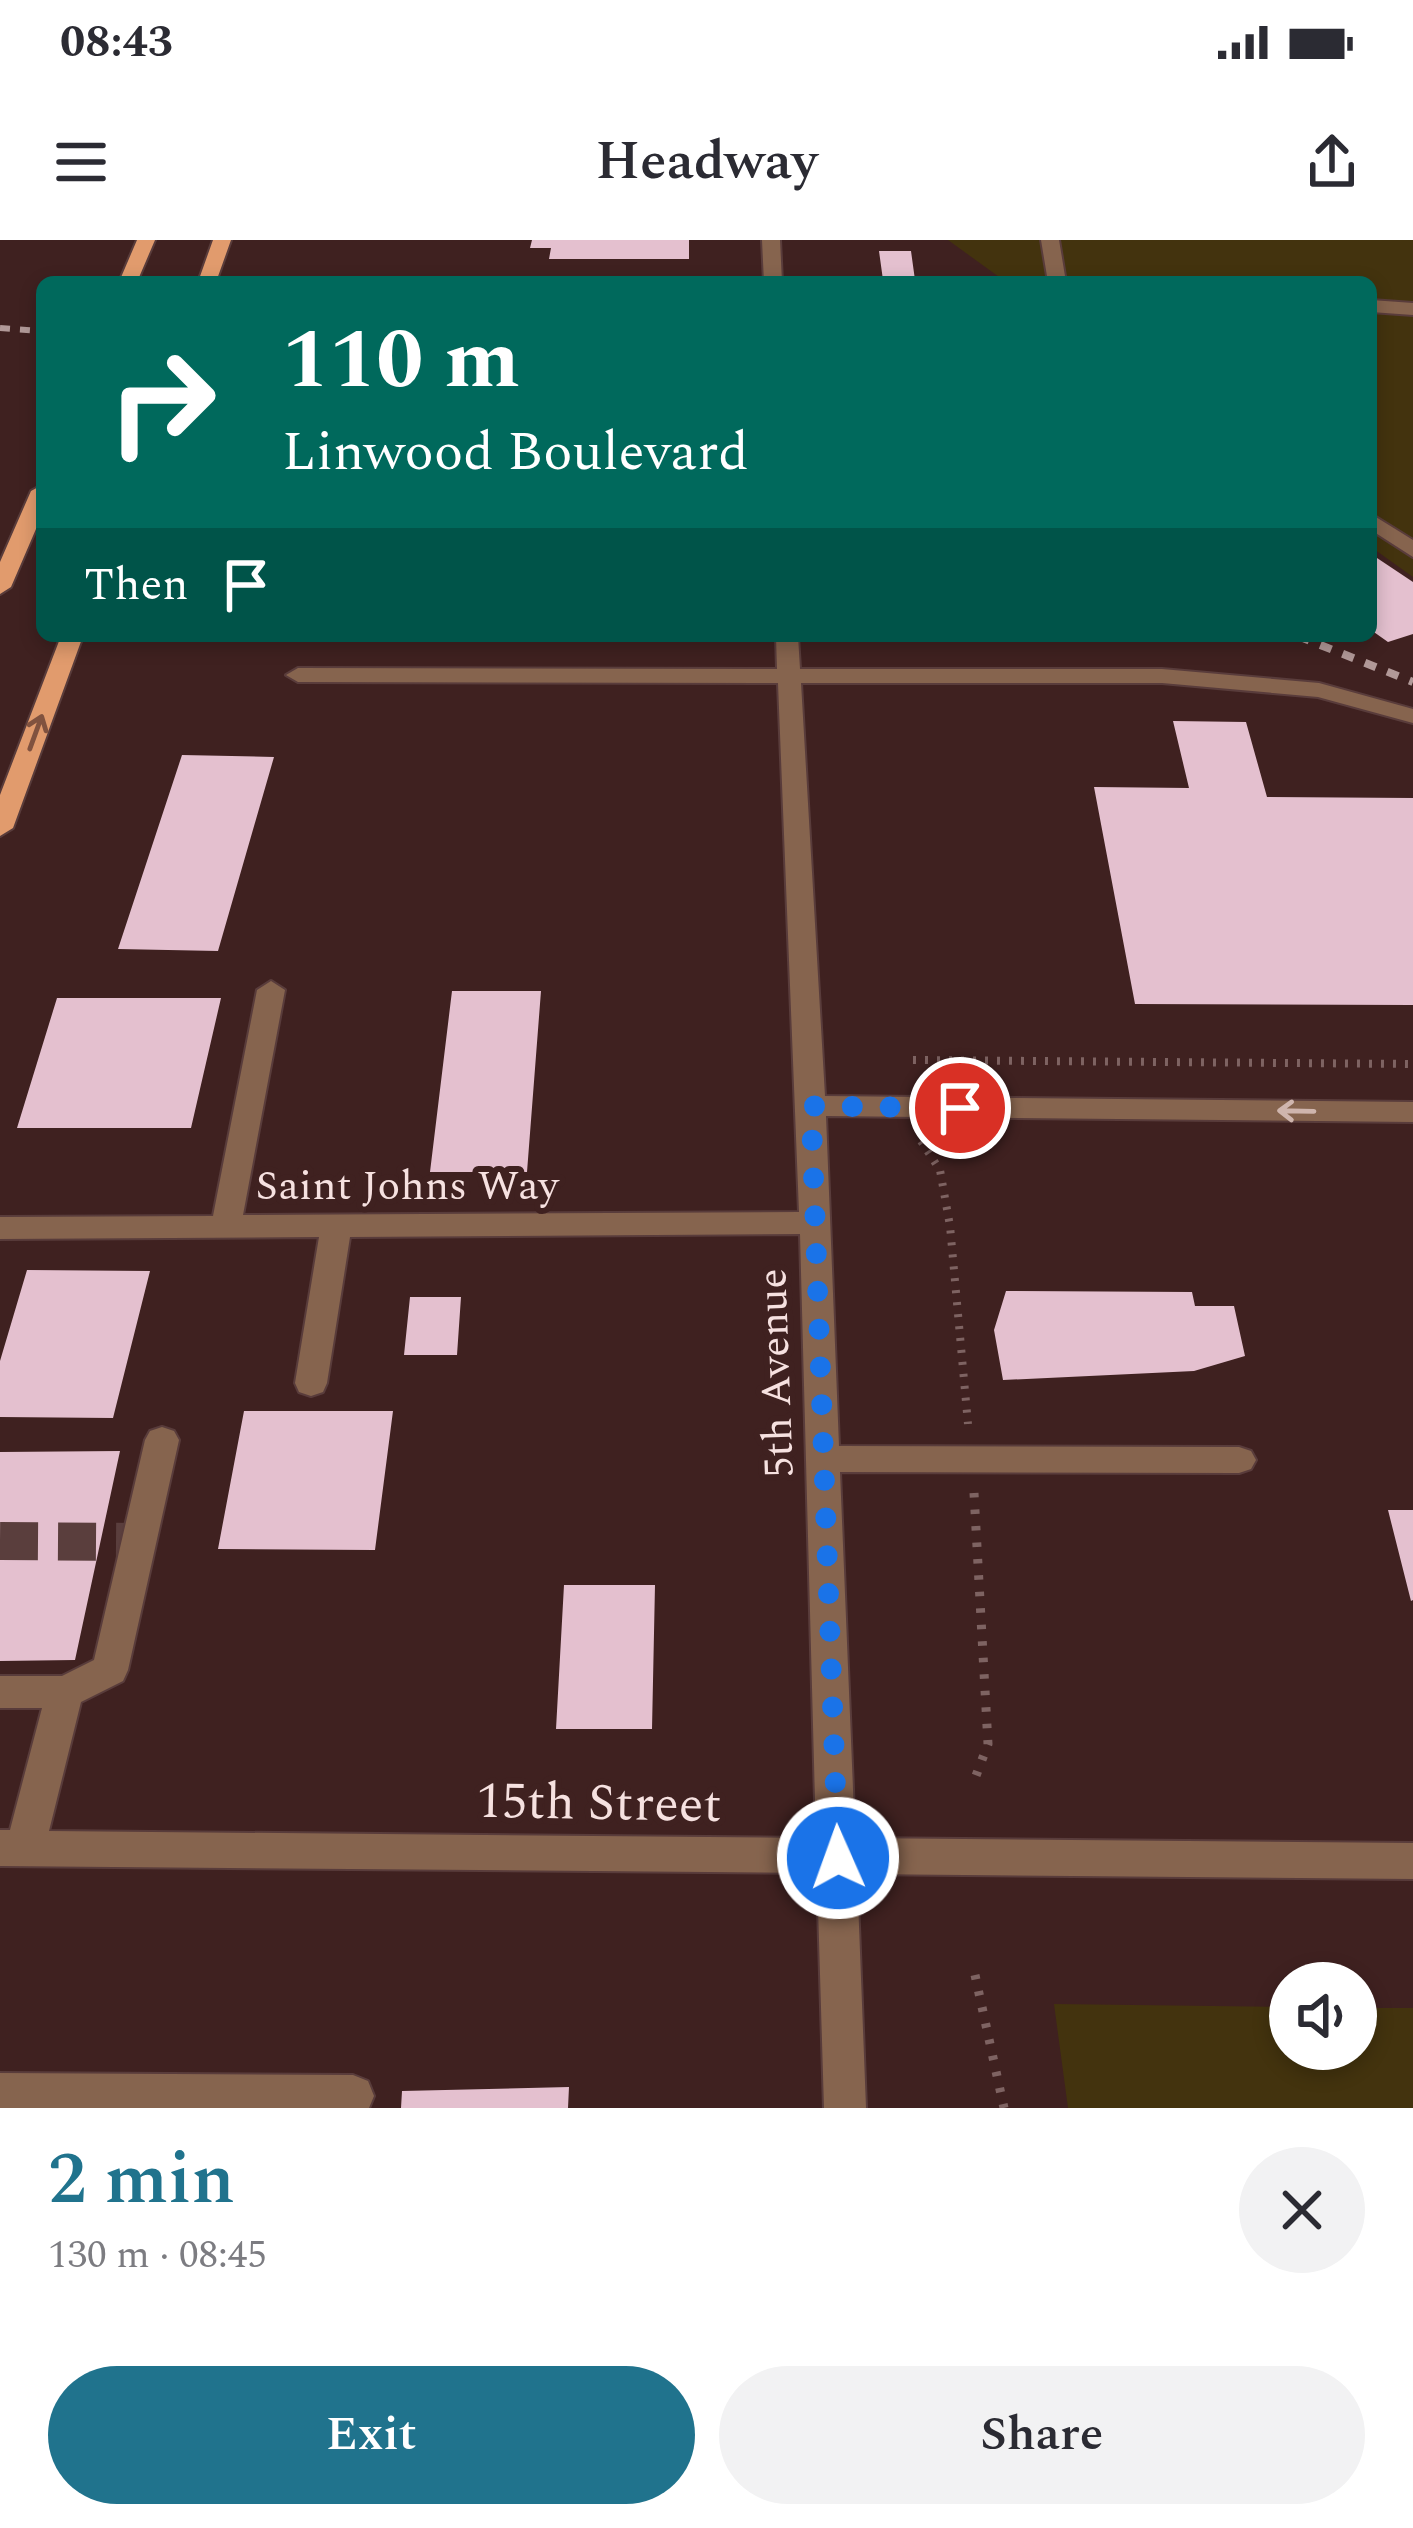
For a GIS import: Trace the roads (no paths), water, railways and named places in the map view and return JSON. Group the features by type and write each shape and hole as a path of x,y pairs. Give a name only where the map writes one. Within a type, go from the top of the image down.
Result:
{"main road":[{"path":"130,276 146,240"},
{"path":"209,276 222,240"},
{"path":"0,587 36,505"},
{"path":"0,828 70,642"}],"street":[{"path":"771,240 773,276"},
{"path":"1050,240 1056,276"},
{"path":"1377,306 1413,309"},
{"path":"1377,524 1413,550"},
{"name":"5th Avenue","path":"787,642 811,1106 845,2108"},
{"path":"298,676 1162,676 1319,690 1413,716"},
{"path":"226,1227 271,990"},
{"path":"811,1106 1413,1112"},
{"name":"Saint Johns Way","path":"0,1228 814,1223"},
{"path":"311,1383 336,1226"},
{"path":"0,1692 65,1692 110,1670 162,1440"},
{"path":"822,1459 1239,1460"},
{"path":"13,1849 65,1692"},
{"name":"15th Street","path":"13,1849 1413,1861"},
{"path":"0,2094 353,2096"}],"tunnel":[{"path":"0,1541 139,1542"}],"railway":[{"path":"0,328 36,331"},
{"path":"1313,642 1413,682"}]}
